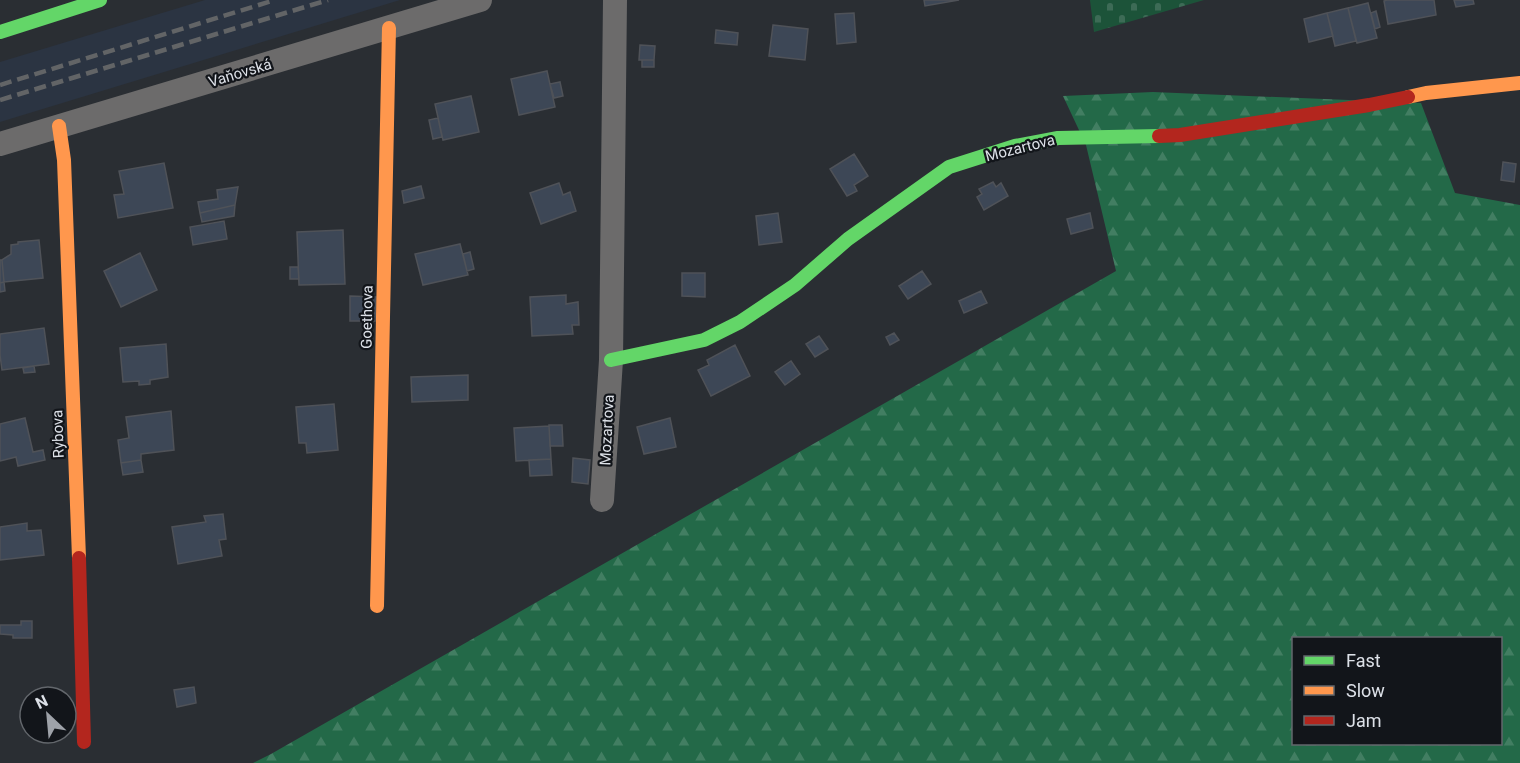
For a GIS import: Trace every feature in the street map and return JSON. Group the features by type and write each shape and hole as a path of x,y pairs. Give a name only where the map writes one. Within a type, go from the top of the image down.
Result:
{"street":[{"path":"0,32 100,0"},
{"name":"Vaňovská","path":"0,144 480,0"},
{"name":"Mozartova","path":"603,500 611,360 615,0"},
{"name":"Goethova","path":"377,606 389,28"},
{"name":"Mozartova","path":"611,360 704,339 740,322 795,285 848,239 949,167 1015,146 1058,138 1180,135 1369,105 1426,93 1520,83"},
{"name":"Rybova","path":"59,126 64,160 79,538 84,742"}],"shaded area":[{"path":"205,0 400,0 0,122 0,62"}],"green space":[{"path":"1090,0 1204,0 1094,32"},
{"path":"1153,92 1421,103 1455,193 1520,205 1520,763 253,763 1116,271 1086,145 1063,96"}],"building":[{"path":"924,0 959,0 925,6"},
{"path":"1434,0 1436,15 1388,24 1384,1"},
{"path":"1454,0 1473,0 1474,4 1456,7"},
{"path":"1368,3 1377,38 1357,43 1348,8"},
{"path":"1348,8 1356,41 1335,46 1327,13"},
{"path":"1376,11 1380,27 1375,29 1371,13"},
{"path":"854,13 856,42 837,44 835,14"},
{"path":"1327,13 1333,36 1309,42 1304,19"},
{"path":"773,25 808,29 805,60 769,56"},
{"path":"716,30 738,33 737,45 715,43"},
{"path":"640,45 655,46 654,60 639,60"},
{"path":"642,60 654,60 654,67 642,67"},
{"path":"547,71 555,107 519,115 511,79"},
{"path":"560,82 563,96 554,98 550,84"},
{"path":"471,96 479,132 443,140 435,104"},
{"path":"438,118 442,137 433,139 429,120"},
{"path":"854,154 868,176 854,185 857,191 847,196 830,169"},
{"path":"1503,162 1516,164 1514,182 1501,180"},
{"path":"164,163 173,208 118,218 114,195 124,194 119,171"},
{"path":"993,182 996,187 1001,183 1008,196 984,210 977,197 982,194 979,189"},
{"path":"559,183 563,195 570,192 576,211 541,224 530,193"},
{"path":"421,186 424,198 404,203 402,191"},
{"path":"238,187 235,205 200,213 198,202 218,199 217,190"},
{"path":"235,205 234,216 202,222 200,213"},
{"path":"778,213 782,242 759,245 756,216"},
{"path":"1090,213 1093,228 1071,234 1067,219"},
{"path":"224,221 227,239 193,245 190,227"},
{"path":"343,230 345,284 299,285 297,232"},
{"path":"39,240 43,278 4,282 2,260 11,254 11,245"},
{"path":"460,244 468,275 423,285 415,254"},
{"path":"470,252 474,269 467,271 463,254"},
{"path":"140,253 157,290 121,307 104,271"},
{"path":"0,260 2,260 4,282 0,283"},
{"path":"290,267 298,267 299,279 290,279"},
{"path":"922,271 931,284 908,299 899,286"},
{"path":"682,273 705,273 705,297 682,296"},
{"path":"4,282 5,291 0,292 0,283"},
{"path":"981,291 987,303 964,313 959,301"},
{"path":"566,295 566,304 578,302 579,325 572,325 573,334 532,336 530,297"},
{"path":"350,296 376,297 375,321 350,321"},
{"path":"44,328 49,364 2,370 0,334"},
{"path":"894,333 899,340 890,345 886,337"},
{"path":"819,336 828,349 815,357 806,344"},
{"path":"166,344 168,377 150,380 150,384 139,385 139,381 123,382 120,348"},
{"path":"735,345 750,376 711,396 698,370 709,365 707,360"},
{"path":"791,361 800,374 785,385 775,372"},
{"path":"34,366 35,372 24,373 23,368"},
{"path":"468,375 468,400 412,402 411,377"},
{"path":"334,404 338,450 307,453 306,443 299,443 296,407"},
{"path":"171,411 174,450 141,454 141,460 121,463 118,440 129,438 126,417"},
{"path":"25,418 33,452 43,450 45,460 18,466 16,457 0,461 0,424"},
{"path":"670,418 676,447 644,454 637,427"},
{"path":"549,425 562,425 563,446 550,446"},
{"path":"549,426 551,459 516,461 514,428"},
{"path":"573,458 590,460 588,484 572,482"},
{"path":"551,459 552,475 530,476 529,460"},
{"path":"141,460 143,472 123,475 121,463"},
{"path":"223,514 226,539 219,540 222,556 178,564 172,527 206,522 204,516"},
{"path":"27,523 27,531 41,530 44,555 0,560 0,527"},
{"path":"21,621 32,621 32,638 13,638 13,635 0,634 0,625 21,625"},
{"path":"194,687 196,703 177,707 174,690"}],"railway":[{"path":"0,85 275,0"},
{"path":"0,100 328,0"}],"traffic: fast":[{"path":"0,32 100,0"},
{"path":"611,360 704,340 740,322 795,285 848,239 949,167 1015,146 1058,138 1159,136"}],"traffic: slow":[{"path":"377,606 389,28"},
{"path":"1408,97 1520,83"},
{"path":"59,126 64,160 79,558"}],"traffic: jam":[{"path":"1159,136 1180,135 1408,97"},
{"path":"79,558 84,742"}]}
